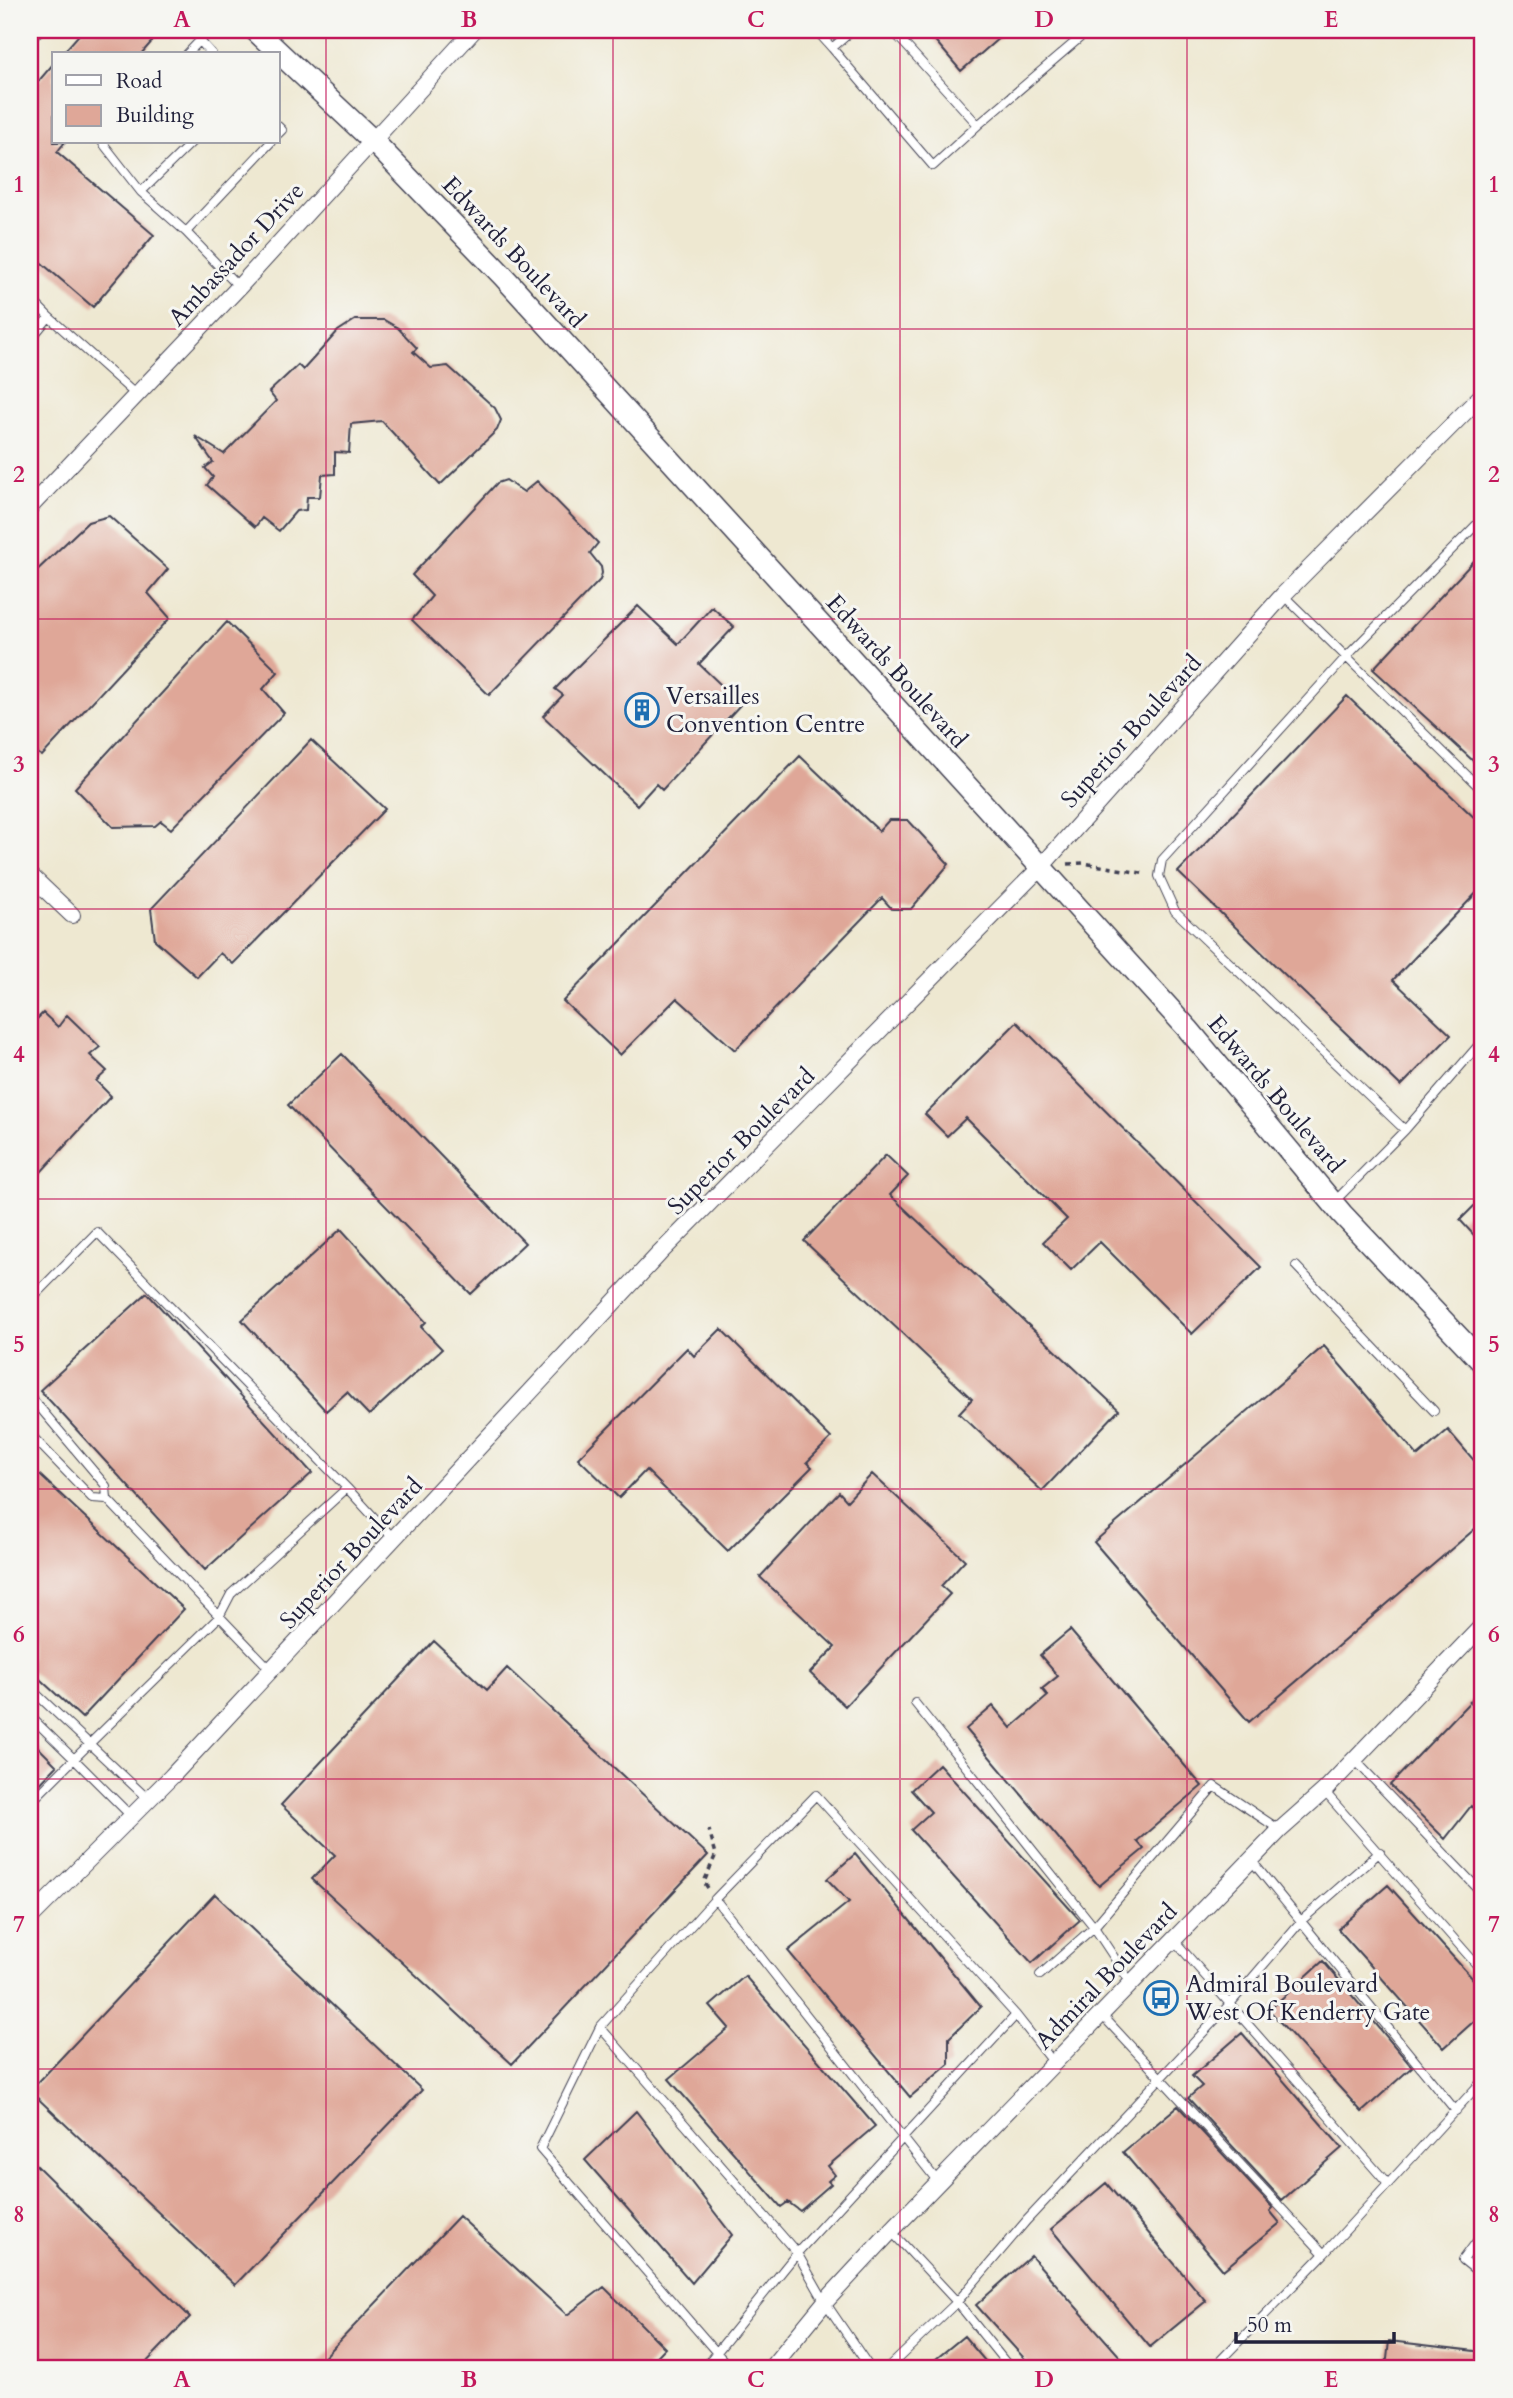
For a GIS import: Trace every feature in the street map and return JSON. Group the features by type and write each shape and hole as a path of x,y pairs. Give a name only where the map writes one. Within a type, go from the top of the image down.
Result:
{"street":[{"name":"Edwards Boulevard","path":"255,30 278,52"},
{"name":"Ambassador Drive","path":"30,507 239,288 371,139 474,30"},
{"name":"Edwards Boulevard","path":"280,53 371,139 503,276 1188,1030 1333,1203 1483,1363"},
{"name":"Superior Boulevard","path":"31,1915 149,1800 272,1671 659,1254 1041,867 1283,595 1483,394"},
{"path":"30,875 72,915"},
{"name":"Admiral Boulevard","path":"771,2368 825,2302 891,2231 1173,1939 1280,1830 1324,1791 1483,1625"}],"lane":[{"path":"30,41 40,30"},
{"path":"189,52 210,30"},
{"path":"816,30 933,166 1089,30"},
{"path":"832,48 853,30"},
{"path":"892,30 978,124"},
{"path":"200,41 210,52"},
{"path":"104,144 141,192 187,233 239,288"},
{"path":"141,192 190,144"},
{"path":"187,233 269,144"},
{"path":"30,298 135,394"},
{"path":"30,340 49,317"},
{"path":"1405,1130 1175,911 1159,876 1162,860 1347,656 1483,518"},
{"path":"1283,595 1483,791"},
{"path":"1333,1203 1405,1130 1483,1040"},
{"path":"30,1300 97,1232 394,1539"},
{"path":"1296,1266 1434,1411"},
{"path":"30,1396 106,1486 107,1499 272,1671"},
{"path":"30,1433 92,1498 107,1499"},
{"path":"30,1803 219,1617 231,1594 347,1488"},
{"path":"30,1688 149,1800"},
{"path":"915,1703 1094,1927 1131,1983"},
{"path":"30,1716 131,1816"},
{"path":"1354,1759 1483,1894"},
{"path":"1040,1975 1094,1927 1214,1786 1280,1830"},
{"path":"1324,1791 1483,1972"},
{"path":"730,2368 540,2149 600,2027 715,1899 816,1795 1016,2015 1054,2063"},
{"path":"888,2368 957,2302 1027,2220 1230,2004 1302,1920 1380,1852"},
{"path":"1251,1860 1456,2111"},
{"path":"715,1899 939,2182"},
{"path":"1173,1939 1388,2184"},
{"path":"1101,2014 1324,2255"},
{"path":"704,2368 797,2253 1016,2015"},
{"path":"600,2027 797,2253 825,2302 870,2368"},
{"path":"1213,2368 1324,2255 1483,2080"},
{"path":"891,2231 957,2302 1010,2368"},
{"path":"1483,2233 1463,2260 1483,2276"}],"path":[{"path":"1041,867 1083,863 1159,876"},
{"path":"709,1830 716,1854 704,1882 715,1899"}],"building":[{"path":"83,30 162,30 143,52 64,52"},
{"path":"926,30 1008,30 961,71"},
{"path":"52,65 52,144 63,144 57,152 154,235 93,307 30,253 30,91"},
{"path":"355,320 384,320 398,328 417,348 413,352 431,368 448,366 495,408 501,420 497,430 440,485 382,421 351,424 349,453 335,452 335,474 322,475 320,497 307,497 306,510 296,511 279,531 262,518 255,527 207,485 213,477 205,468 213,462 195,436 224,454 276,401 269,392 298,365 303,370 338,331"},
{"path":"506,480 524,492 537,481 598,543 590,553 601,567 602,573 600,580 489,695 412,620 432,596 412,575 497,483"},
{"path":"109,516 168,569 148,593 170,618 42,756 30,748 30,577 88,522"},
{"path":"1483,551 1483,770 1373,669"},
{"name":"Versailles Convention Centre","path":"638,606 678,644 712,607 734,627 699,664 741,704 662,790 656,784 637,805 543,716 563,695 555,689"},
{"path":"227,622 278,672 263,689 284,713 171,829 161,821 155,826 113,827 75,788"},
{"path":"1347,696 1483,826 1483,886 1393,980 1451,1035 1401,1086 1178,872"},
{"path":"311,740 385,809 233,964 220,953 197,977 155,940 151,909"},
{"path":"800,756 879,831 889,820 908,820 949,864 911,909 892,909 882,898 735,1050 677,998 620,1055 563,1001"},
{"path":"43,1013 58,1027 67,1015 100,1047 90,1055 107,1071 96,1081 111,1096 30,1184 30,1026"},
{"path":"1017,1022 1261,1267 1192,1334 1100,1242 1071,1270 1043,1242 1067,1219 966,1118 947,1136 925,1114"},
{"path":"342,1054 525,1243 471,1294 288,1105"},
{"path":"886,1155 908,1176 890,1195 1119,1410 1042,1491 959,1413 972,1399 804,1241"},
{"path":"1483,1197 1483,1245 1460,1220"},
{"path":"341,1229 426,1322 421,1327 442,1349 369,1415 347,1392 326,1411 242,1320"},
{"path":"147,1293 312,1473 205,1570 40,1390"},
{"path":"721,1329 831,1438 807,1462 812,1467 728,1551 646,1470 619,1498 578,1458 687,1348 694,1356"},
{"path":"1324,1346 1418,1456 1448,1430 1483,1471 1483,1522 1249,1722 1094,1542"},
{"path":"30,1466 184,1609 82,1718 30,1670"},
{"path":"872,1474 965,1560 941,1586 950,1594 845,1706 810,1673 835,1647 760,1577 839,1492 847,1501"},
{"path":"1070,1630 1202,1786 1137,1841 1144,1849 1099,1886 966,1729 993,1706 1011,1728 1048,1696 1042,1689 1058,1676 1040,1655"},
{"path":"434,1641 487,1690 507,1668 708,1855 512,2064 312,1879 335,1855 281,1805"},
{"path":"1483,1688 1483,1818 1471,1806 1445,1839 1390,1785"},
{"path":"30,1739 57,1766 30,1794"},
{"path":"939,1764 1080,1920 1032,1963 911,1830 931,1812 911,1790"},
{"path":"855,1854 981,2007 949,2038 949,2064 910,2097 788,1951 849,1902 827,1879"},
{"path":"1388,1885 1483,1990 1483,2013 1444,2048 1338,1929"},
{"path":"215,1894 422,2090 235,2285 30,2091"},
{"path":"1323,1961 1412,2067 1362,2112 1269,2010"},
{"path":"745,1976 875,2126 828,2166 835,2175 828,2181 831,2184 800,2211 788,2202 781,2207 669,2079 729,2028 710,2006"},
{"path":"1242,2033 1342,2148 1282,2200 1188,2098 1202,2086 1192,2076"},
{"path":"1178,2106 1273,2208 1270,2211 1280,2223 1223,2270 1123,2152"},
{"path":"636,2111 732,2235 692,2283 585,2160"},
{"path":"30,2159 190,2317 141,2368 30,2368"},
{"path":"1106,2183 1206,2301 1150,2347 1051,2229"},
{"path":"459,2216 567,2315 604,2287 665,2348 646,2368 314,2368"},
{"path":"1031,2256 1130,2368 1033,2368 976,2305"},
{"path":"964,2336 991,2368 925,2368"},
{"path":"1389,2341 1483,2352 1483,2368 1386,2368"}],"place":[{"name":"Versailles Convention Centre","path":"642,710"},
{"name":"Admiral Boulevard West Of Kenderry Gate","path":"1161,1998"}]}
